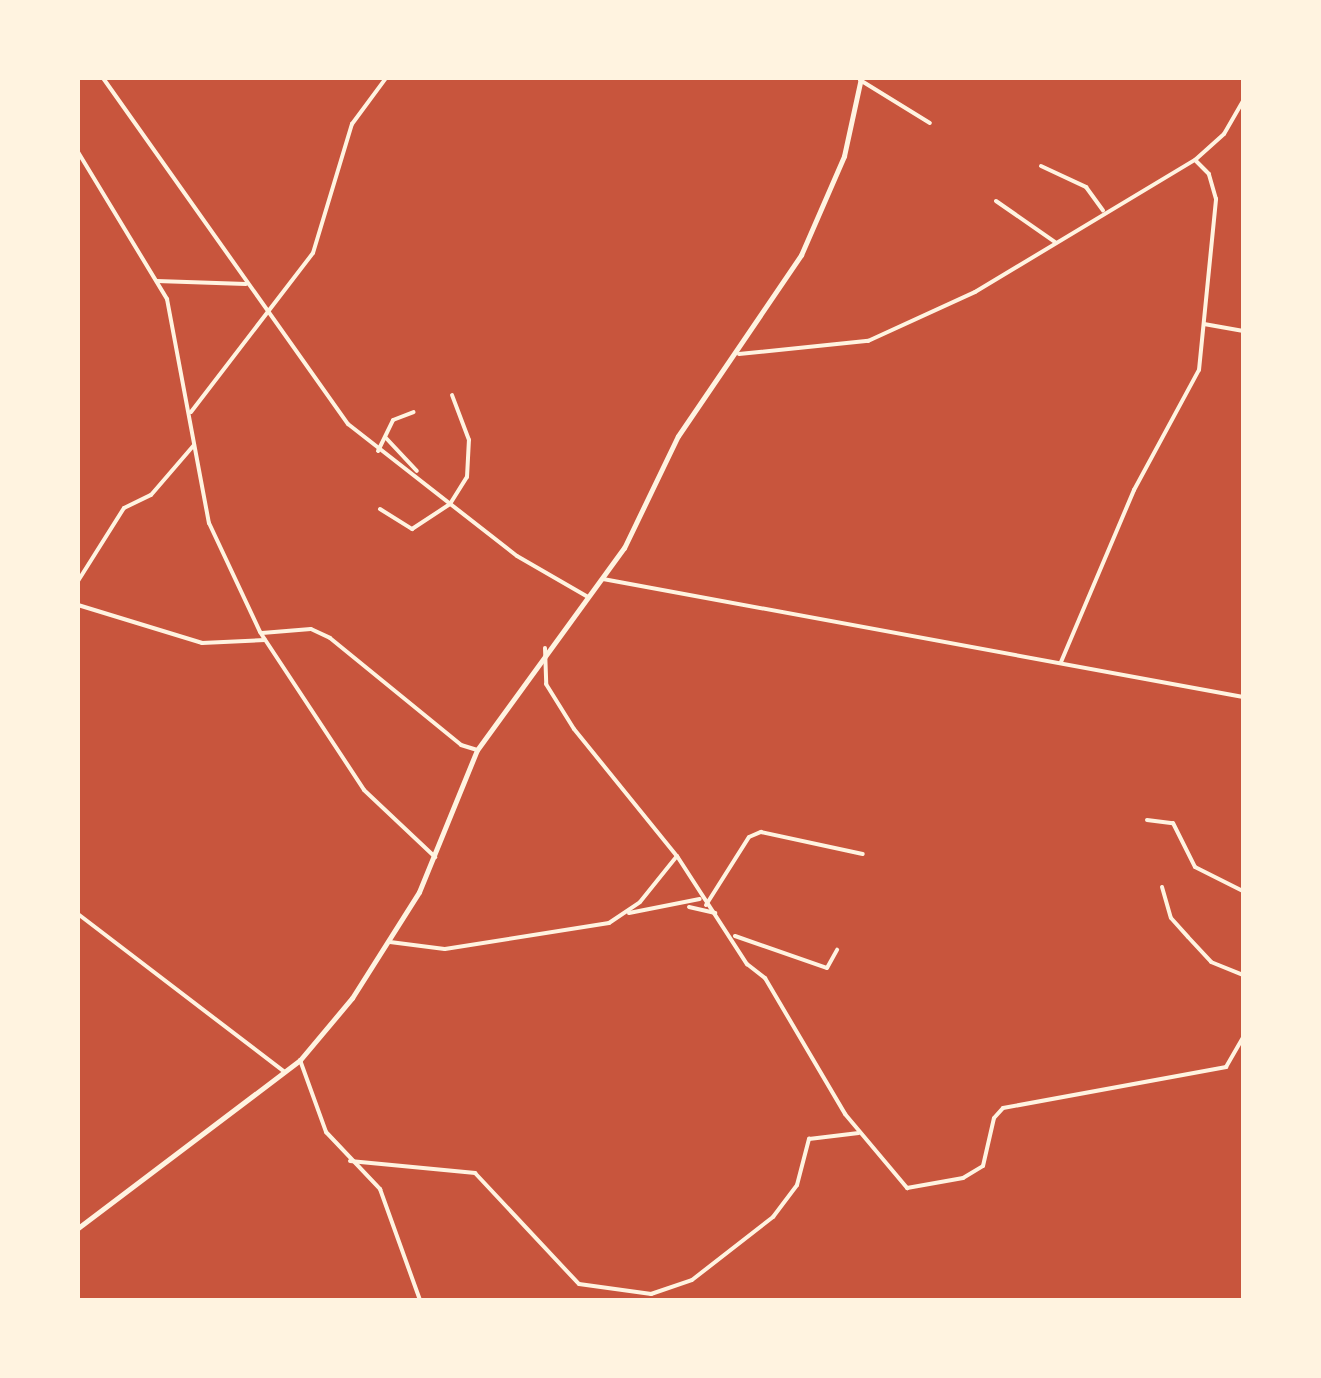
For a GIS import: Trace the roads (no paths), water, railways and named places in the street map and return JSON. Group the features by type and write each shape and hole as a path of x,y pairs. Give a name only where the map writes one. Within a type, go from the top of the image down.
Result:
{"street":[{"path":"103,78 248,285 270,308 318,387 390,464 418,473"},
{"path":"191,412 322,237 352,124 386,78"},
{"path":"78,1228 300,1060 390,942 435,857 477,750 545,648 603,579 678,436 739,354 827,202 861,79 930,123"},
{"path":"739,354 868,341 975,292 1103,210 1195,160 1224,134 1243,101"},
{"path":"78,152 157,281 191,412 209,523 260,632 364,790 435,857"},
{"path":"1061,662 1134,490 1199,370 1216,199 1209,174 1195,160"},
{"path":"1041,166 1086,187 1103,210"},
{"path":"996,201 1055,242"},
{"path":"157,281 248,285"},
{"path":"1204,324 1243,331"},
{"path":"380,509 412,529 450,504 467,477 469,440 452,395"},
{"path":"378,451 393,420 414,412"},
{"path":"386,438 450,504 517,556 588,597"},
{"path":"78,581 124,508 151,495 195,444"},
{"path":"603,579 1243,697"},
{"path":"78,605 202,643 265,640"},
{"path":"260,632 311,629 330,638 461,745 477,750"},
{"path":"545,648 545,679 574,729 677,856 701,899 733,934 859,1133 907,1188 963,1178 986,1163 999,1110 1226,1067 1243,1038"},
{"path":"529,671 545,679"},
{"path":"1147,820 1173,823 1195,867 1243,891"},
{"path":"706,905 749,837 761,832 863,854"},
{"path":"629,913 677,856"},
{"path":"1162,887 1171,918 1211,962 1243,975"},
{"path":"390,942 445,949 579,929 629,913 686,906 701,899"},
{"path":"686,906 715,913"},
{"path":"78,914 285,1072"},
{"path":"733,934 827,968 837,950"},
{"path":"300,1060 326,1132 350,1161 380,1189 420,1300"},
{"path":"350,1161 475,1173 579,1284 651,1294 692,1280 773,1217 797,1185 809,1139 859,1133"}]}
